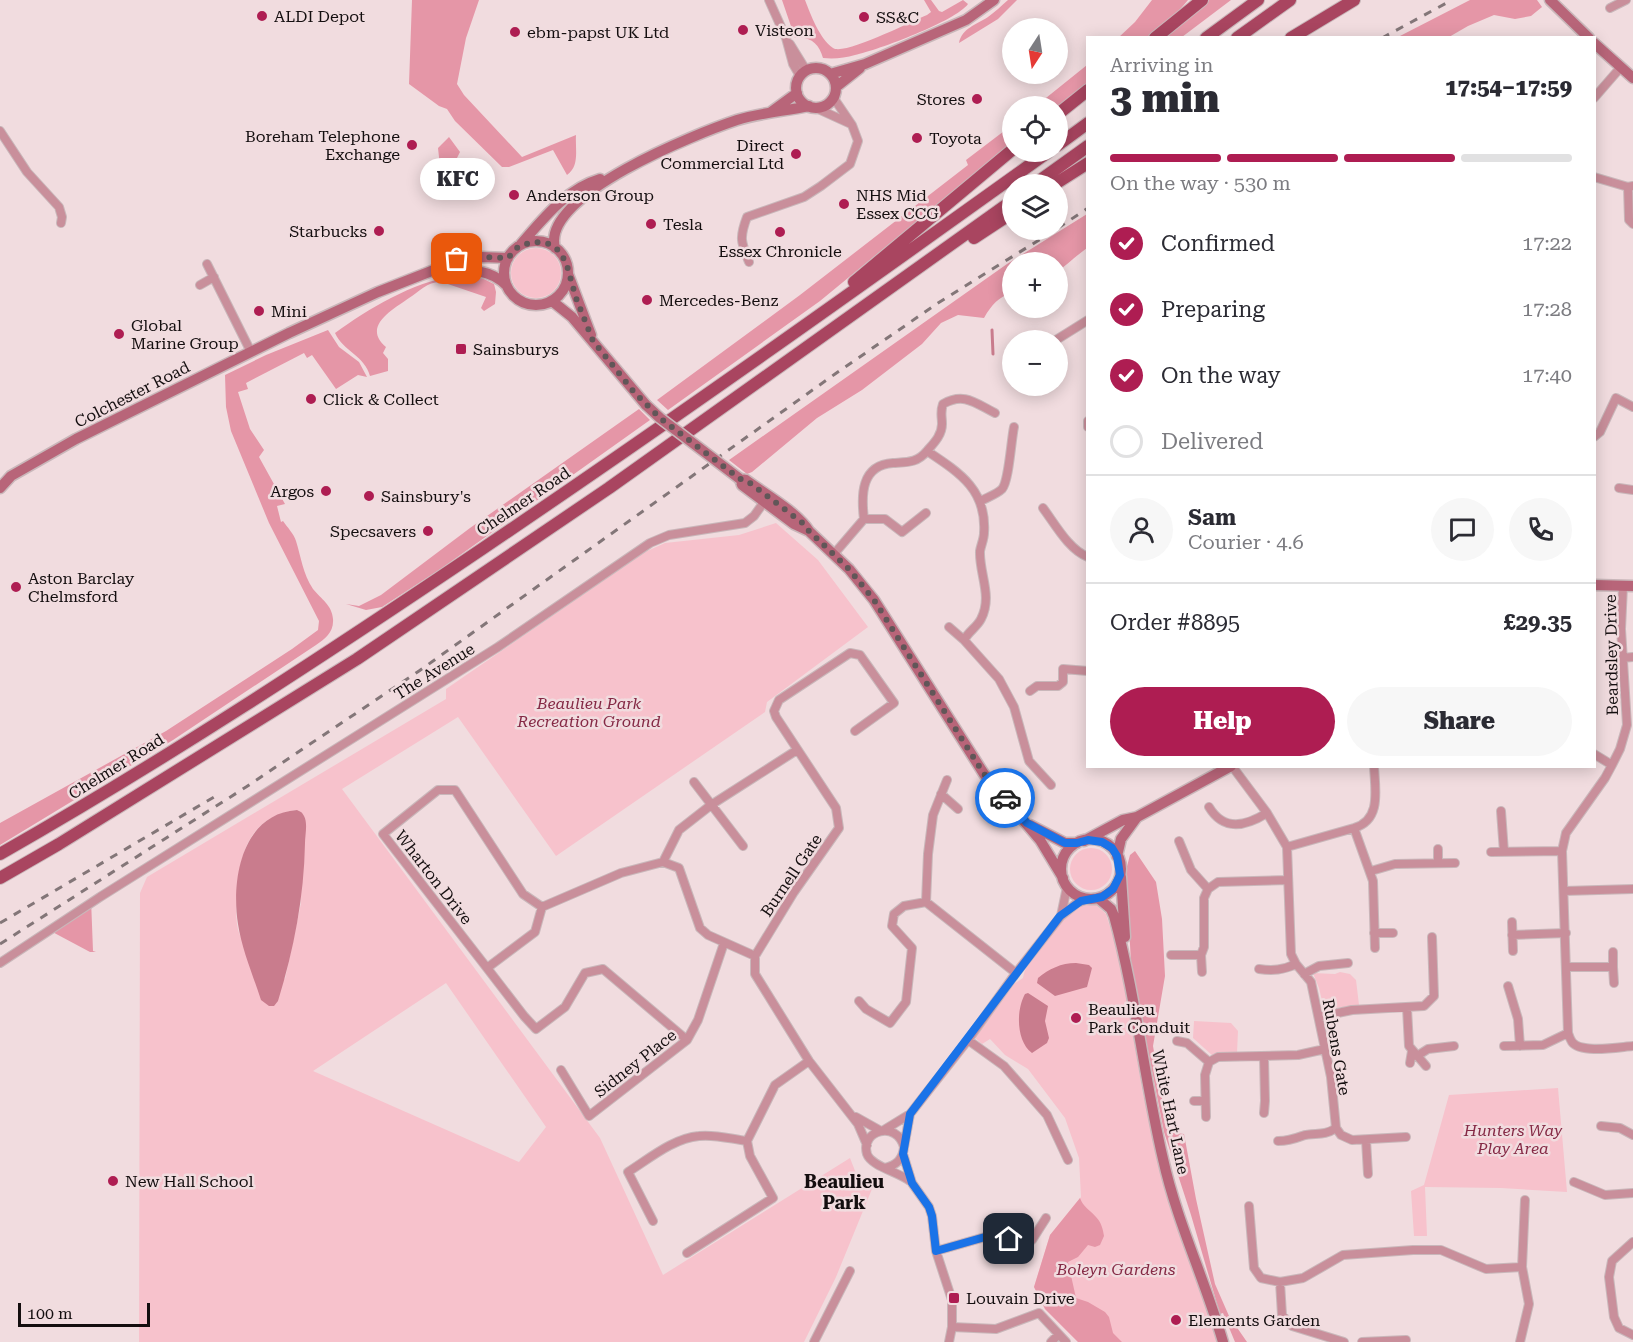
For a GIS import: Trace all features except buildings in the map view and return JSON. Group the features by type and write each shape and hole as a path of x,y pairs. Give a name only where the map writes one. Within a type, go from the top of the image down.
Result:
{"main road":[{"path":"1157,36 1202,0"},
{"path":"1209,36 1258,0"},
{"path":"1240,36 1290,0"},
{"path":"1295,36 1354,0"},
{"path":"1068,106 1086,92"},
{"path":"1068,137 1086,124"},
{"path":"1049,174 1086,147"},
{"path":"808,323 1002,158"},
{"name":"Chelmer Road","path":"0,854 55,823 347,641 598,470 1034,162"},
{"path":"1068,176 1086,164"},
{"path":"0,878 59,844 357,659 609,488 1002,208"},
{"path":"835,329 1002,220"}],"street":[{"path":"769,0 803,73"},
{"path":"852,125 803,103 796,86 803,73 817,68 830,74 865,64 966,20 994,0"},
{"path":"1550,0 1587,36"},
{"path":"1610,8 1626,0"},
{"path":"1596,45 1633,78"},
{"path":"555,248 554,238 562,216 579,199 618,174 681,141 740,119 825,105 835,92 865,64"},
{"path":"1596,96 1621,67"},
{"path":"749,262 740,234 747,217 804,197 850,164 858,141 835,92 830,74"},
{"path":"768,114 797,93"},
{"path":"0,131 27,171 59,207 62,216 61,223"},
{"path":"568,274 564,289 552,301 539,305 529,304 514,296 507,286 504,273 508,258 544,216 566,198 594,181 618,174"},
{"path":"1596,178 1630,187 1629,220 1633,224"},
{"path":"518,247 537,241 547,243 555,248 565,260 593,341"},
{"name":"Colchester Road","path":"0,488 5,477 76,439 378,292 457,259 508,258"},
{"path":"207,264 251,352"},
{"name":"Colchester Road","path":"434,270 482,272 496,276 507,286"},
{"path":"200,285 214,277"},
{"path":"552,301 572,317 646,405 660,418 740,479 746,480 776,501 804,524 849,569 874,600 984,774 1040,840 1065,883 1076,894 1093,898"},
{"path":"1068,332 1086,321"},
{"path":"834,554 864,519 862,492 867,479 878,468 892,463 906,464 920,460 941,433 942,423 939,413 943,404 953,398 966,398 995,413"},
{"path":"1596,435 1600,432 1616,398 1633,407"},
{"path":"981,501 1002,488 1008,479 1014,427"},
{"path":"927,451 972,487 981,501 984,515 984,535 980,550 987,599 977,627 964,640"},
{"path":"740,479 742,485 764,502 794,524 809,531"},
{"path":"1619,488 1633,490"},
{"name":"The Avenue","path":"0,963 121,884 498,647 650,543 669,535 745,523 754,516 764,502"},
{"path":"1043,508 1072,546 1086,556"},
{"path":"864,519 885,519 902,532 926,513"},
{"path":"1596,585 1628,586"},
{"name":"Beardsley Drive","path":"1568,1033 1562,851 1566,833 1605,778 1630,726 1621,629 1628,586"},
{"path":"949,627 964,640 999,679 1014,706 1029,761 1051,785"},
{"name":"Burnell Gate","path":"754,956 794,892 839,828 836,808 776,717 774,711 778,700 850,653 860,655 894,703 855,731"},
{"path":"1622,658 1633,657"},
{"path":"1030,691 1037,686 1058,686 1063,682 1064,669 1086,671"},
{"path":"663,862 679,830 711,805 797,750"},
{"path":"1596,755 1612,765"},
{"path":"1060,916 1065,883 1061,867 1070,849 1123,820 1137,817 1228,768"},
{"name":"Rubens Gate","path":"1233,768 1267,813 1287,847 1291,954 1311,982 1331,1077 1336,1128"},
{"path":"1287,847 1363,825 1371,817 1375,806 1374,768"},
{"path":"926,902 928,854 933,815 947,780"},
{"path":"694,782 743,846"},
{"name":"Wharton Drive","path":"487,968 383,834 438,790 455,790 523,894 542,907"},
{"path":"941,794 958,809"},
{"path":"1209,807 1214,816 1227,824 1244,824 1267,813"},
{"path":"1501,812 1504,852"},
{"path":"1117,856 1121,839 1137,817"},
{"path":"867,1145 872,1135 883,1131 910,1114 1060,916 1077,903 1113,889 1119,879 1117,856 1112,848 1102,842 1065,843 1027,823"},
{"path":"1354,828 1371,871 1375,948"},
{"path":"1179,841 1191,870 1208,889"},
{"path":"1438,849 1438,863"},
{"path":"1491,852 1562,851"},
{"path":"687,1040 603,969 585,973 565,1007 536,1029 487,968 535,932 542,907 621,873 663,862 679,868 698,924 708,935 754,956 755,974 809,1061 858,1124 867,1145 867,1155 870,1160 879,1167 900,1174 912,1183 929,1207 936,1251 952,1300 952,1327 949,1342"},
{"path":"1371,871 1395,864 1455,863"},
{"name":"White Hart Lane","path":"1120,871 1126,960"},
{"path":"1202,972 1204,898 1208,889 1218,882 1288,880"},
{"path":"1564,891 1633,888"},
{"name":"White Hart Lane","path":"1093,898 1111,909 1114,916 1126,960 1163,1160 1193,1258 1223,1340"},
{"path":"859,1001 866,1009 890,1023 906,1002 912,948 892,926 894,914 904,906 926,902 1016,973"},
{"path":"1512,922 1513,951"},
{"path":"1374,933 1393,933"},
{"path":"1512,935 1566,933"},
{"path":"1319,1017 1352,1011 1424,1006 1434,996 1432,938"},
{"name":"Sidney Place","path":"561,1070 589,1116 687,1040 698,1020 724,943"},
{"path":"1613,952 1614,983"},
{"path":"1171,955 1201,955"},
{"path":"1304,974 1319,966 1348,963"},
{"path":"1259,969 1278,970 1296,964"},
{"path":"1567,967 1613,967"},
{"path":"1508,986 1518,1019 1520,1046"},
{"path":"1407,1008 1409,1046 1426,1066"},
{"path":"1504,1046 1543,1045 1568,1033 1572,1043 1580,1047 1591,1049 1633,1046"},
{"path":"968,1040 1004,1066 1047,1115 1068,1160"},
{"path":"1177,1041 1188,1042 1209,1062"},
{"path":"1410,1063 1415,1053 1454,1046"},
{"path":"1206,1117 1205,1075 1209,1062 1218,1058 1298,1055 1325,1049"},
{"path":"1264,1056 1264,1113"},
{"path":"687,1253 773,1198 750,1156 747,1141 775,1085 809,1061"},
{"path":"1194,1101 1205,1101"},
{"path":"848,1111 861,1121 883,1131 891,1131 898,1136 912,1183"},
{"path":"885,1168 897,1163 903,1151 910,1114"},
{"path":"1601,1126 1620,1128 1633,1135"},
{"path":"1278,1141 1297,1140 1302,1136 1328,1133 1336,1128 1341,1135 1352,1140 1406,1137"},
{"path":"653,1221 628,1172 677,1142 689,1138 713,1136 747,1141"},
{"path":"1366,1140 1368,1174"},
{"path":"1574,1182 1605,1195 1633,1193"},
{"path":"1520,1342 1529,1304 1522,1267 1525,1200"},
{"path":"1250,1206 1254,1268 1262,1278 1280,1282 1303,1278 1342,1255 1406,1251 1441,1250 1486,1269 1522,1267"},
{"path":"936,1251 985,1237 1032,1240 1046,1218"},
{"path":"1633,1242 1612,1261 1610,1277 1614,1317 1619,1328 1633,1335"},
{"path":"814,1342 850,1271"},
{"path":"1280,1282 1282,1315 1292,1326 1344,1342"},
{"path":"952,1327 996,1329 1039,1313 1066,1342"},
{"path":"1051,1342 1058,1335"},
{"path":"1362,1342 1406,1340"}],"green space":[{"path":"536,248 554,255 561,273 554,291 536,298 518,291 511,273 518,255"},
{"name":"Beaulieu Park Recreation Ground","path":"776,523 818,560 868,627 767,702 765,712 556,856 458,717 342,789 600,1138 663,1275 850,1158 857,1176 862,1176 874,1184 836,1277 804,1342 139,1342 140,893 147,877 446,699 446,689 645,552 665,543 739,535","holes":["297,810 301,903 285,979 255,952 239,933 236,911 238,880 244,852 257,829 268,820","446,983 546,1127 519,1162 313,1071"]},
{"path":"1091,848 1106,854 1112,869 1106,884 1091,890 1076,884 1070,869 1076,854"},
{"name":"Boleyn Gardens","path":"1094,903 1106,914 1120,959 1143,1094 1168,1194 1218,1342 1078,1342 1045,1309 1034,1287 1050,1235 1081,1197 1079,1158 1065,1118 1028,1069 1005,1055 990,1039 982,1044 974,1037 1012,985 1023,978 1031,958 1046,939 1078,906"},
{"path":"1340,972 1350,974 1356,980 1359,1005 1326,1009 1313,973 1335,974"},
{"path":"1194,1021 1231,1023 1238,1031 1237,1053 1218,1053 1213,1056 1193,1038"},
{"name":"Hunters Way Play Area","path":"1558,1088 1567,1192 1425,1187 1427,1236 1414,1236 1411,1191 1424,1185 1449,1095"}],"shaded area":[{"path":"412,0 479,0 466,38 457,84 464,95 522,157 576,135 574,167 567,175 553,150 509,167 502,167 455,121 447,109 439,106 409,84"},
{"path":"782,0 805,0 816,26 828,44 840,49 864,43 927,15 931,12 924,0 931,0 942,12 963,0 968,4 949,18 898,41 843,58 823,58 817,45 813,42 806,38 795,38"},
{"path":"1008,0 1017,0 998,19 959,43 966,30 988,17"},
{"path":"1152,0 1188,0 1172,19 1149,36 1120,36 1135,22"},
{"path":"1209,0 1231,0 1183,36 1165,36"},
{"path":"1470,0 1537,0 1542,7 1531,16 1515,19 1494,15 1451,36 1400,36"},
{"path":"1086,66 1086,85 1068,100 1068,96 1048,96 1063,84 1068,84 1068,80"},
{"path":"1002,133 1002,151 820,301 668,410 657,400 800,295 968,165 966,160"},
{"path":"449,137 460,152 447,178 436,190 432,188 440,166 438,148"},
{"path":"1086,215 1086,249 1068,263 1068,252 1026,252 1045,240 1068,240 1068,226"},
{"path":"1002,268 1002,298 984,318 958,315 941,323 922,344 862,390 817,418 752,472 747,474 729,460"},
{"path":"454,276 482,278 494,284 495,304 484,311 481,308 486,297 442,282 424,287 389,313 378,325 379,339 386,347 383,353 388,359 388,371 370,376 364,363 343,344 335,333 407,290"},
{"path":"328,330 339,347 359,362 367,377 358,375 336,389 312,355 307,358 304,353 246,383 248,389 238,392 250,429 264,450 259,457 285,504 277,506 281,522 283,521 295,538 313,589 331,610 333,624 326,638 173,740 0,845 0,823 166,731 318,630 319,621 269,523 231,431 226,407 225,375 266,355"},
{"path":"639,409 650,420 442,568 382,607 366,610 346,604 359,606 381,595 470,528"},
{"path":"297,810 303,815 306,826 300,903 289,962 278,1001 274,1006 269,1006 261,1000 240,934 236,906 239,869 252,836 264,823 278,814"},
{"path":"1135,851 1156,882 1162,919 1165,976 1153,1046 1168,1132 1184,1134 1215,1284 1229,1316 1247,1342 1235,1342 1223,1313 1220,1314 1164,1132 1131,963 1126,870 1130,855"},
{"path":"91,899 93,951 96,952 90,952 45,928"},
{"path":"1076,963 1089,965 1092,968 1087,987 1055,996 1037,983 1038,978 1051,969"},
{"path":"1028,993 1048,1006 1045,1021 1049,1038 1047,1043 1032,1053 1023,1041 1019,1025 1020,1008 1025,994"},
{"path":"1080,1198 1099,1221 1104,1236 1100,1245 1095,1247 1088,1245 1078,1257 1068,1262 1076,1298 1105,1312 1109,1317 1113,1333 1122,1342 1078,1342 1045,1309 1034,1287 1050,1235"}],"waterway":[{"path":"992,330 993,354"}],"railway":[{"path":"1386,36 1452,0"},
{"path":"1068,221 1086,209"},
{"path":"0,944 246,787 419,671 835,374 938,303 1039,240"},
{"path":"0,923 214,797"}],"way so far":[{"path":"457,259 508,258 521,246 537,241 550,244 561,253 593,341 632,390 660,418 740,479 746,480 776,501 804,524 849,569 874,600 984,774 1005,798"}],"place":[{"name":"ALDI Depot","path":"262,16"},
{"name":"SS&C","path":"864,17"},
{"name":"Visteon","path":"743,30"},
{"name":"ebm-papst UK Ltd","path":"515,32"},
{"name":"Stores","path":"977,99"},
{"name":"Toyota","path":"917,138"},
{"name":"Boreham Telephone Exchange","path":"412,145"},
{"name":"Direct Commercial Ltd","path":"796,154"},
{"name":"Anderson Group","path":"514,195"},
{"name":"NHS Mid Essex CCG","path":"844,204"},
{"name":"Tesla","path":"651,224"},
{"name":"Starbucks","path":"379,231"},
{"name":"Essex Chronicle","path":"780,232"},
{"name":"KFC","path":"457,259"},
{"name":"Mercedes-Benz","path":"647,300"},
{"name":"Mini","path":"259,311"},
{"name":"Global Marine Group","path":"119,334"},
{"name":"Sainsburys","path":"461,349"},
{"name":"Click & Collect","path":"311,399"},
{"name":"Argos","path":"326,491"},
{"name":"Sainsbury's","path":"369,496"},
{"name":"Specsavers","path":"428,531"},
{"name":"Aston Barclay Chelmsford","path":"16,587"},
{"name":"Beaulieu Park Conduit","path":"1076,1018"},
{"name":"New Hall School","path":"113,1181"},
{"name":"Louvain Drive","path":"954,1298"},
{"name":"Elements Garden","path":"1176,1320"}],"district":[{"name":"Beaulieu Park","path":"844,1192"}],"route":[{"path":"1005,798 1027,823 1065,843 1088,840 1105,843 1116,853 1120,868 1119,879 1111,891 1098,898 1081,901 1060,916 910,1114 903,1154 912,1183 929,1207 936,1251 985,1237 1009,1239"}]}
